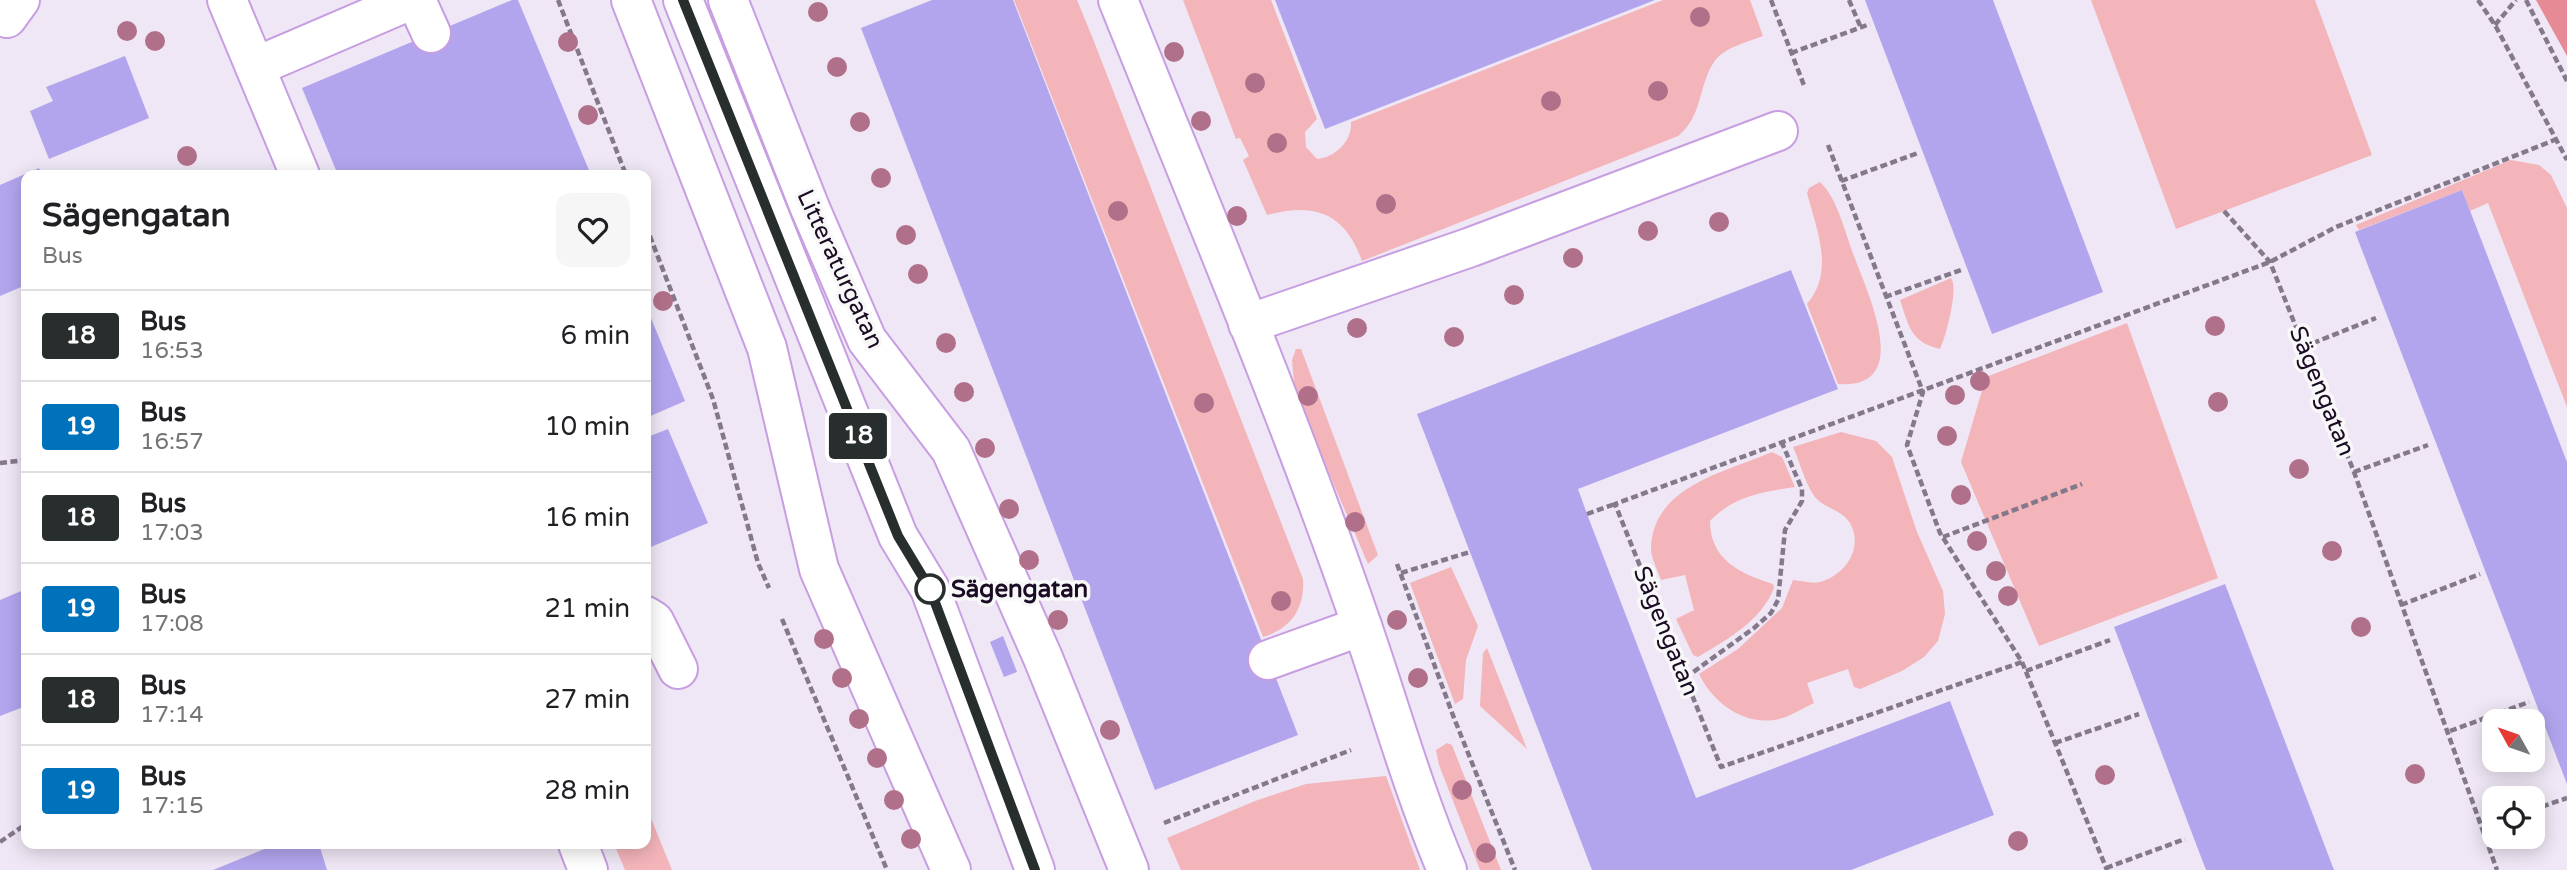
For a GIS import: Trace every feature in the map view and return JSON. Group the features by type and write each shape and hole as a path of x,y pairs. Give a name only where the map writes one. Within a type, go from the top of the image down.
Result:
{"street":[{"path":"227,0 298,170"},
{"path":"255,67 411,0"},
{"path":"631,0 767,348 819,569 951,870"},
{"path":"683,0 898,536 930,589 1035,870"},
{"name":"Litteraturgatan","path":"728,0 810,208 867,340 951,450 1043,658 1129,870"},
{"path":"1118,0 1248,324 1362,626 1395,733 1447,870"},
{"path":"1248,324 1471,247 1778,131"},
{"path":"651,619 678,669"},
{"path":"1268,660 1362,626"},
{"path":"580,849 588,870"}],"path":[{"path":"558,0 624,170"},
{"path":"1849,0 1861,28"},
{"path":"2477,0 2494,25 2567,160"},
{"path":"2494,25 2516,0"},
{"path":"2526,0 2567,81"},
{"path":"1791,53 1870,24"},
{"path":"1587,514 2270,262 2336,227 2557,139"},
{"path":"1918,153 1842,181 1923,392 1907,445 1943,537 2022,662 2107,869 2185,839"},
{"path":"2224,211 2270,262"},
{"path":"651,239 713,399 758,563 770,590"},
{"name":"Sägengatan","path":"2270,262 2354,472 2482,821"},
{"path":"1885,297 1961,270"},
{"path":"2303,347 2376,318"},
{"path":"1685,678 1754,628 1771,612 1778,600 1782,583 1785,530 1802,501 1802,489 1782,443"},
{"path":"2354,472 2428,445"},
{"path":"0,463 21,461"},
{"path":"1943,537 2082,484"},
{"name":"Sägengatan","path":"1615,504 1721,767 2022,662"},
{"path":"1401,573 1470,552"},
{"path":"2401,605 2480,574"},
{"path":"780,615 887,870"},
{"path":"2026,671 2110,640"},
{"path":"2450,731 2529,702"},
{"path":"2055,743 2139,714"},
{"path":"1153,827 1395,733 1454,718"},
{"path":"2545,806 2567,798"},
{"path":"0,842 21,827"},
{"name":"Sägengatan","path":"2491,849 2497,870"}],"shaded area":[{"path":"1014,0 1077,0 1093,39 1303,579 1302,599 1294,616 1281,629 1263,637"},
{"path":"1183,0 1271,0 1317,119 1305,132 1306,147 1317,159 1324,158 1342,147 1349,136 1351,122 1663,0 1750,0 1763,36 1718,57 1709,71 1692,119 1678,136 1362,261 1347,232 1326,215 1300,210 1267,215 1243,160 1249,156 1240,138 1236,139"},
{"path":"2091,0 2315,0 2372,155 2176,229"},
{"path":"2536,0 2567,0 2567,56"},
{"path":"2511,160 2539,165 2551,175 2567,208 2567,407 2488,203 2470,211 2462,190 2359,230 2356,225"},
{"path":"1820,182 1832,197 1840,217 1868,292 1880,336 1880,356 1875,372 1861,382 1838,384 1807,304 1820,278 1822,264 1819,236 1807,193 1809,188"},
{"path":"1951,278 1953,301 1940,349 1923,342 1912,332 1900,300"},
{"path":"2127,323 2218,578 2039,646 1961,462 1986,377"},
{"path":"1296,349 1301,349 1378,555 1368,564 1295,394 1292,360"},
{"path":"1841,432 1876,441 1892,457 1917,532 1943,591 1945,614 1938,641 1924,657 1902,671 1860,689 1854,687 1848,669 1807,683 1814,703 1788,716 1766,721 1742,716 1722,703 1705,685 1699,674 1738,649 1782,608 1793,580 1820,582 1837,573 1850,559 1855,542 1850,523 1811,492 1793,447"},
{"path":"1772,452 1782,457 1795,487 1760,493 1739,501 1710,521 1711,534 1721,555 1739,570 1773,584 1774,588 1752,620 1698,657 1693,655 1676,619 1694,610 1685,575 1661,580 1651,553 1655,528 1664,510 1695,484"},
{"path":"1451,567 1478,626 1466,660 1463,699 1455,704 1410,583"},
{"path":"1487,648 1527,749 1480,706 1483,653"},
{"path":"1447,743 1452,745 1501,870 1480,870 1439,765 1436,750"},
{"path":"1386,776 1420,870 1181,870 1167,838 1255,801 1306,784"},
{"path":"651,818 672,870 625,870 616,849 651,849"}],"building":[{"path":"512,0 518,0 589,170 336,170 302,88"},
{"path":"932,0 1013,0 1298,735 1155,790 861,28"},
{"path":"1275,0 1655,0 1325,129"},
{"path":"1865,0 1993,0 2103,292 1992,334"},
{"path":"125,56 149,118 49,159 30,111 53,101 46,87"},
{"path":"21,176 21,287 0,296 0,185"},
{"path":"2462,190 2567,462 2567,784 2545,727 2545,709 2538,709 2355,232"},
{"path":"1791,270 1838,389 1578,489 1587,514 1696,798 1950,701 1994,815 1851,870 1592,870 1417,414"},
{"path":"651,318 685,401 651,416"},
{"path":"668,429 708,523 651,547 651,436"},
{"path":"2225,584 2334,870 2206,870 2193,836 2114,627"},
{"path":"21,591 21,708 0,716 0,600"},
{"path":"1003,636 1017,672 1004,677 990,642"},
{"path":"265,849 321,849 327,870 213,870"}],"bus line":[{"name":"18","path":"683,0 898,536 930,589 1035,870"}],"place":[{"name":"Sägengatan","path":"930,589"}]}
